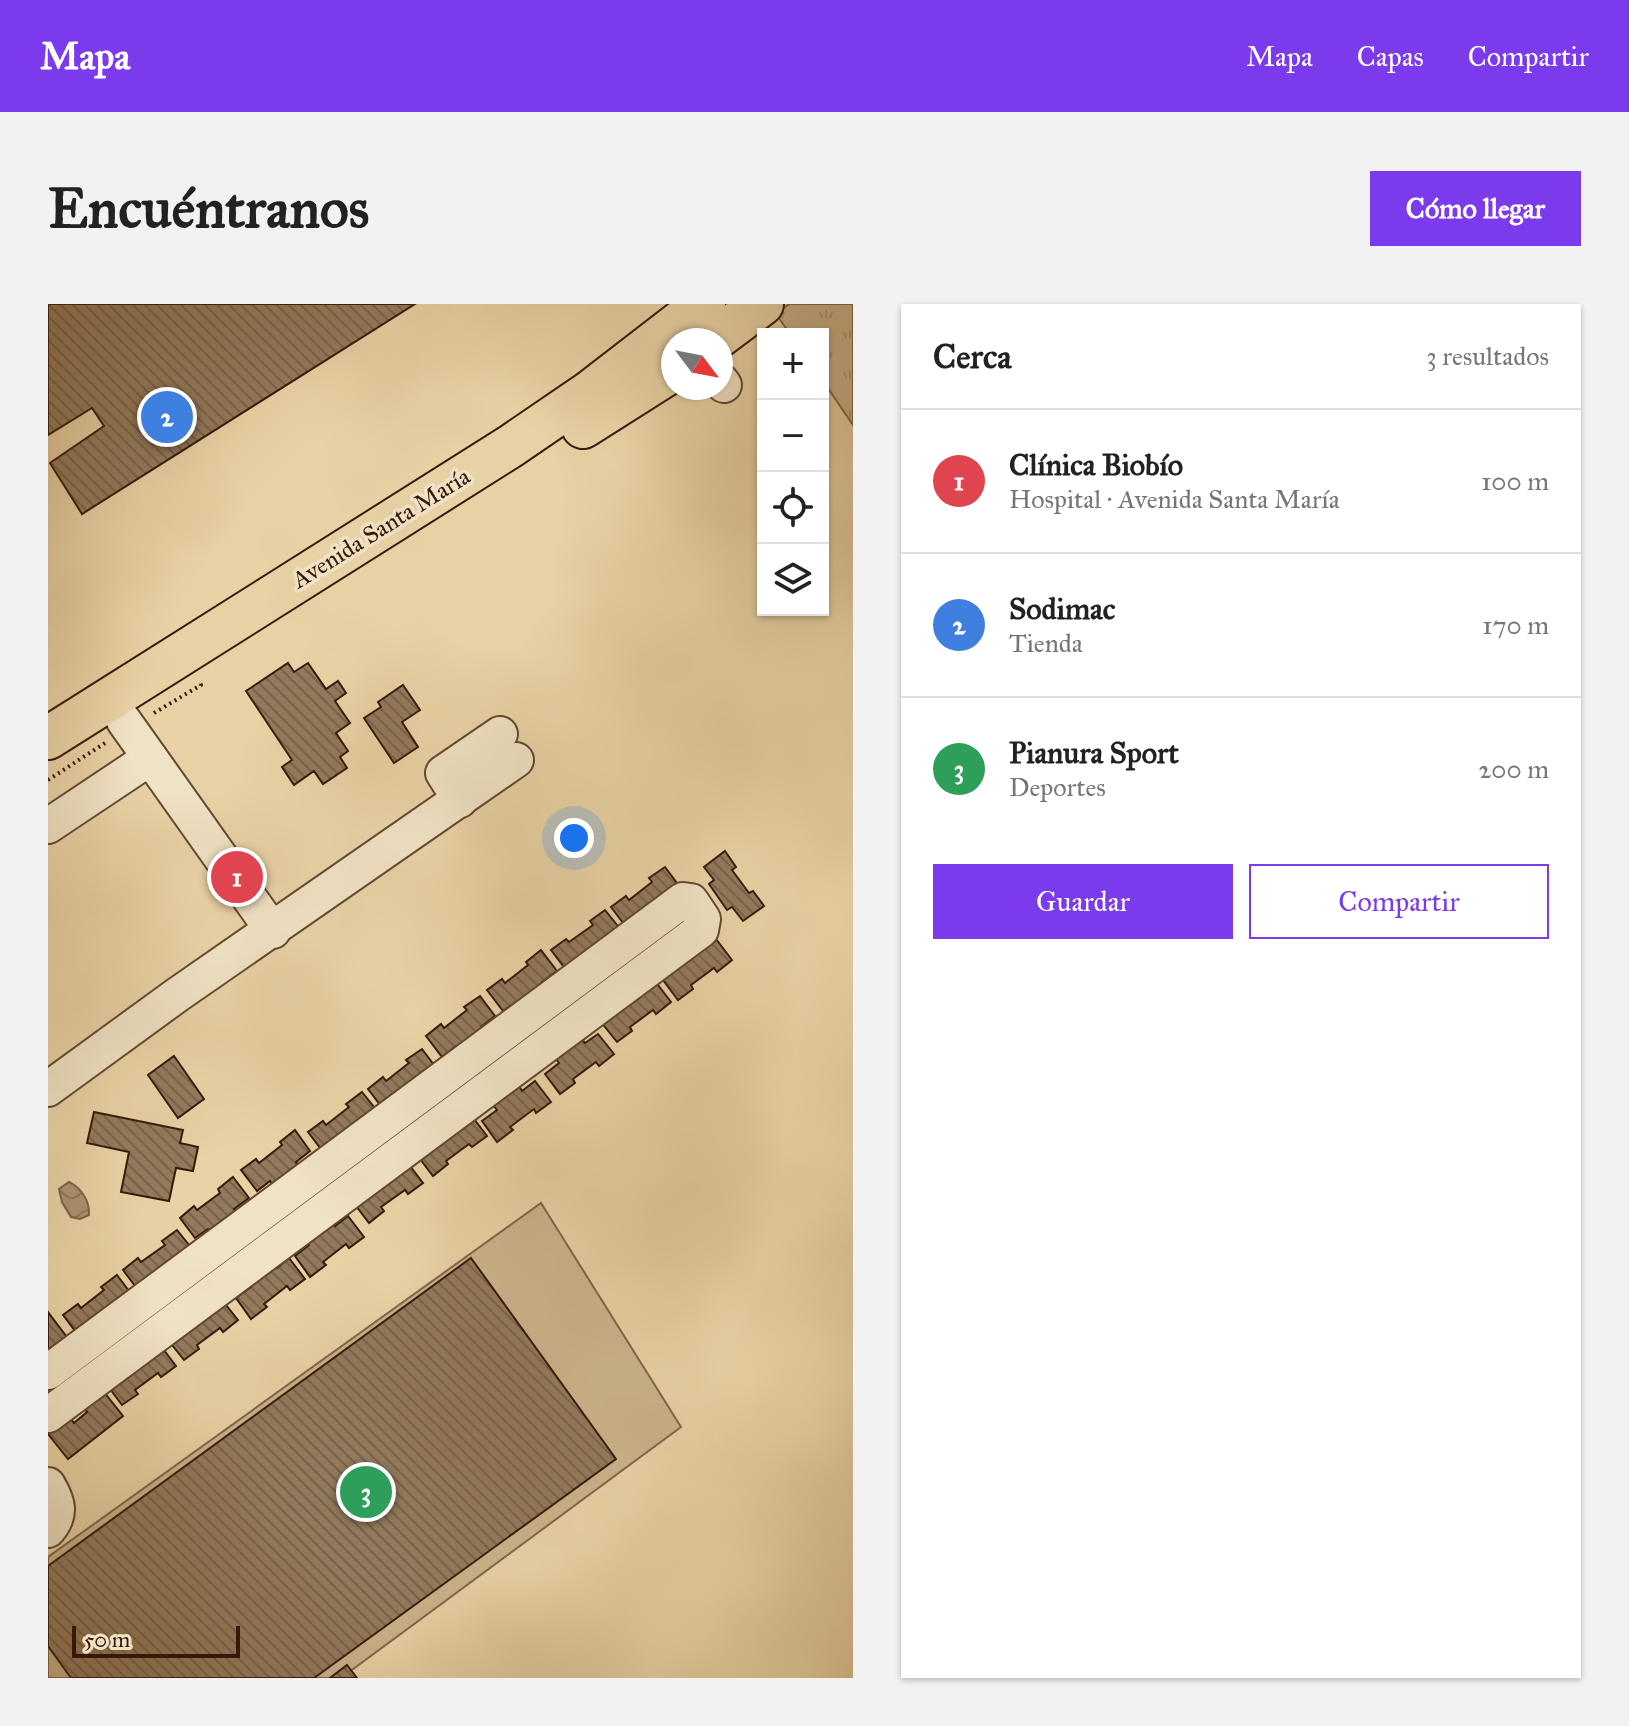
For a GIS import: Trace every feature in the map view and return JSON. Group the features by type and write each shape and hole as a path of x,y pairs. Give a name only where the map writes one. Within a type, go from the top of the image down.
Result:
{"main road":[{"name":"Avenida Santa María","path":"696,328 762,304"},
{"name":"Avenida Santa María","path":"48,738 661,349"},
{"name":"Avenida Santa María","path":"48,768 661,378"}],"lane":[{"path":"124,721 273,931"},
{"path":"48,1089 177,995 460,800 508,747"},
{"path":"48,826 150,758"},
{"path":"48,1372 683,900 691,901 703,919 701,930 48,1415"},
{"path":"567,986 587,1014"},
{"path":"447,1076 467,1103"},
{"path":"328,1164 348,1192"},
{"path":"199,1260 218,1288"},
{"path":"48,1485 57,1500 58,1512 48,1530"}],"green space":[{"path":"789,304 853,304 853,425 829,390 829,328 786,328 776,314"},
{"path":"541,1203 681,1427 341,1678 48,1678 48,1557"}],"water":[{"path":"69,1182 81,1191 88,1205 89,1215 80,1219 71,1217 62,1202 59,1189"}],"building":[{"path":"48,304 415,304 82,514 50,463 104,426 92,408 48,435"},
{"path":"288,663 294,672 308,663 326,689 338,681 346,693 335,701 350,723 336,733 348,751 340,757 347,768 323,784 314,771 294,785 282,767 292,760 246,691"},
{"path":"403,685 420,710 402,722 418,747 394,763 364,718 381,707 378,702"},
{"path":"725,851 736,867 732,870 749,893 753,891 764,906 743,921 732,907 727,910 709,884 714,880 704,867"},
{"path":"665,867 680,887 627,928 611,907 626,896 629,900 652,882 649,878"},
{"path":"605,910 621,930 567,971 551,950 593,925 590,921"},
{"path":"716,939 732,960 717,972 714,968 691,985 693,989 678,1000 663,980"},
{"path":"541,950 557,971 542,982 546,987 520,1006 516,1002 503,1011 487,990 502,979 505,983"},
{"path":"655,981 671,1002 656,1014 653,1010 630,1027 632,1031 617,1042 601,1022"},
{"path":"480,996 495,1016 481,1027 484,1032 459,1052 455,1047 442,1057 426,1036 441,1024 444,1028 467,1010 464,1007"},
{"path":"598,1034 614,1054 599,1066 596,1062 573,1079 575,1083 560,1094 545,1074 559,1063 555,1058 581,1038 585,1043"},
{"path":"422,1049 437,1069 384,1110 368,1089 383,1077 386,1081 409,1063 406,1060"},
{"path":"174,1056 204,1099 178,1118 148,1075"},
{"path":"535,1081 551,1102 536,1113 534,1109 510,1127 513,1130 497,1142 482,1121 497,1110 493,1105 519,1086 522,1091"},
{"path":"362,1092 378,1112 324,1153 308,1132 323,1121 326,1125"},
{"path":"94,1112 183,1130 180,1143 198,1147 193,1171 176,1168 169,1201 121,1192 129,1152 87,1143"},
{"path":"471,1115 487,1136 472,1147 469,1144 446,1161 448,1164 433,1176 417,1155"},
{"path":"295,1130 310,1151 296,1162 300,1167 274,1186 270,1181 257,1191 241,1170 256,1159 259,1163"},
{"path":"407,1162 423,1183 408,1194 405,1190 381,1207 384,1211 369,1223 353,1202"},
{"path":"233,1177 249,1198 234,1209 238,1214 212,1233 208,1229 195,1238 180,1218 194,1206 197,1210 220,1193 218,1189"},
{"path":"348,1216 364,1237 349,1248 346,1244 310,1277 295,1256 309,1245 306,1240 331,1221 335,1226"},
{"path":"177,1230 193,1250 139,1291 123,1270 138,1258 141,1262 165,1245 162,1241"},
{"path":"289,1258 305,1279 290,1290 287,1286 251,1319 236,1298 251,1287 247,1282 273,1263 277,1268"},
{"path":"471,1258 616,1459 314,1678 71,1678 48,1646 48,1566"},
{"path":"117,1275 132,1295 79,1336 63,1315 78,1304 81,1308"},
{"path":"222,1300 238,1320 223,1332 220,1328 197,1345 199,1349 184,1360 168,1340"},
{"path":"48,1312 72,1344 48,1356"},
{"path":"160,1345 176,1366 161,1377 158,1373 135,1390 138,1394 122,1405 107,1385"},
{"path":"100,1387 123,1416 68,1459 48,1434 48,1424 65,1411 74,1423 87,1412 80,1402"},
{"path":"347,1665 357,1678 330,1678"}],"place":[{"name":"Sodimac","path":"167,417"},
{"name":"Clínica Biobío","path":"237,877"},
{"name":"Pianura Sport","path":"366,1492"}]}
